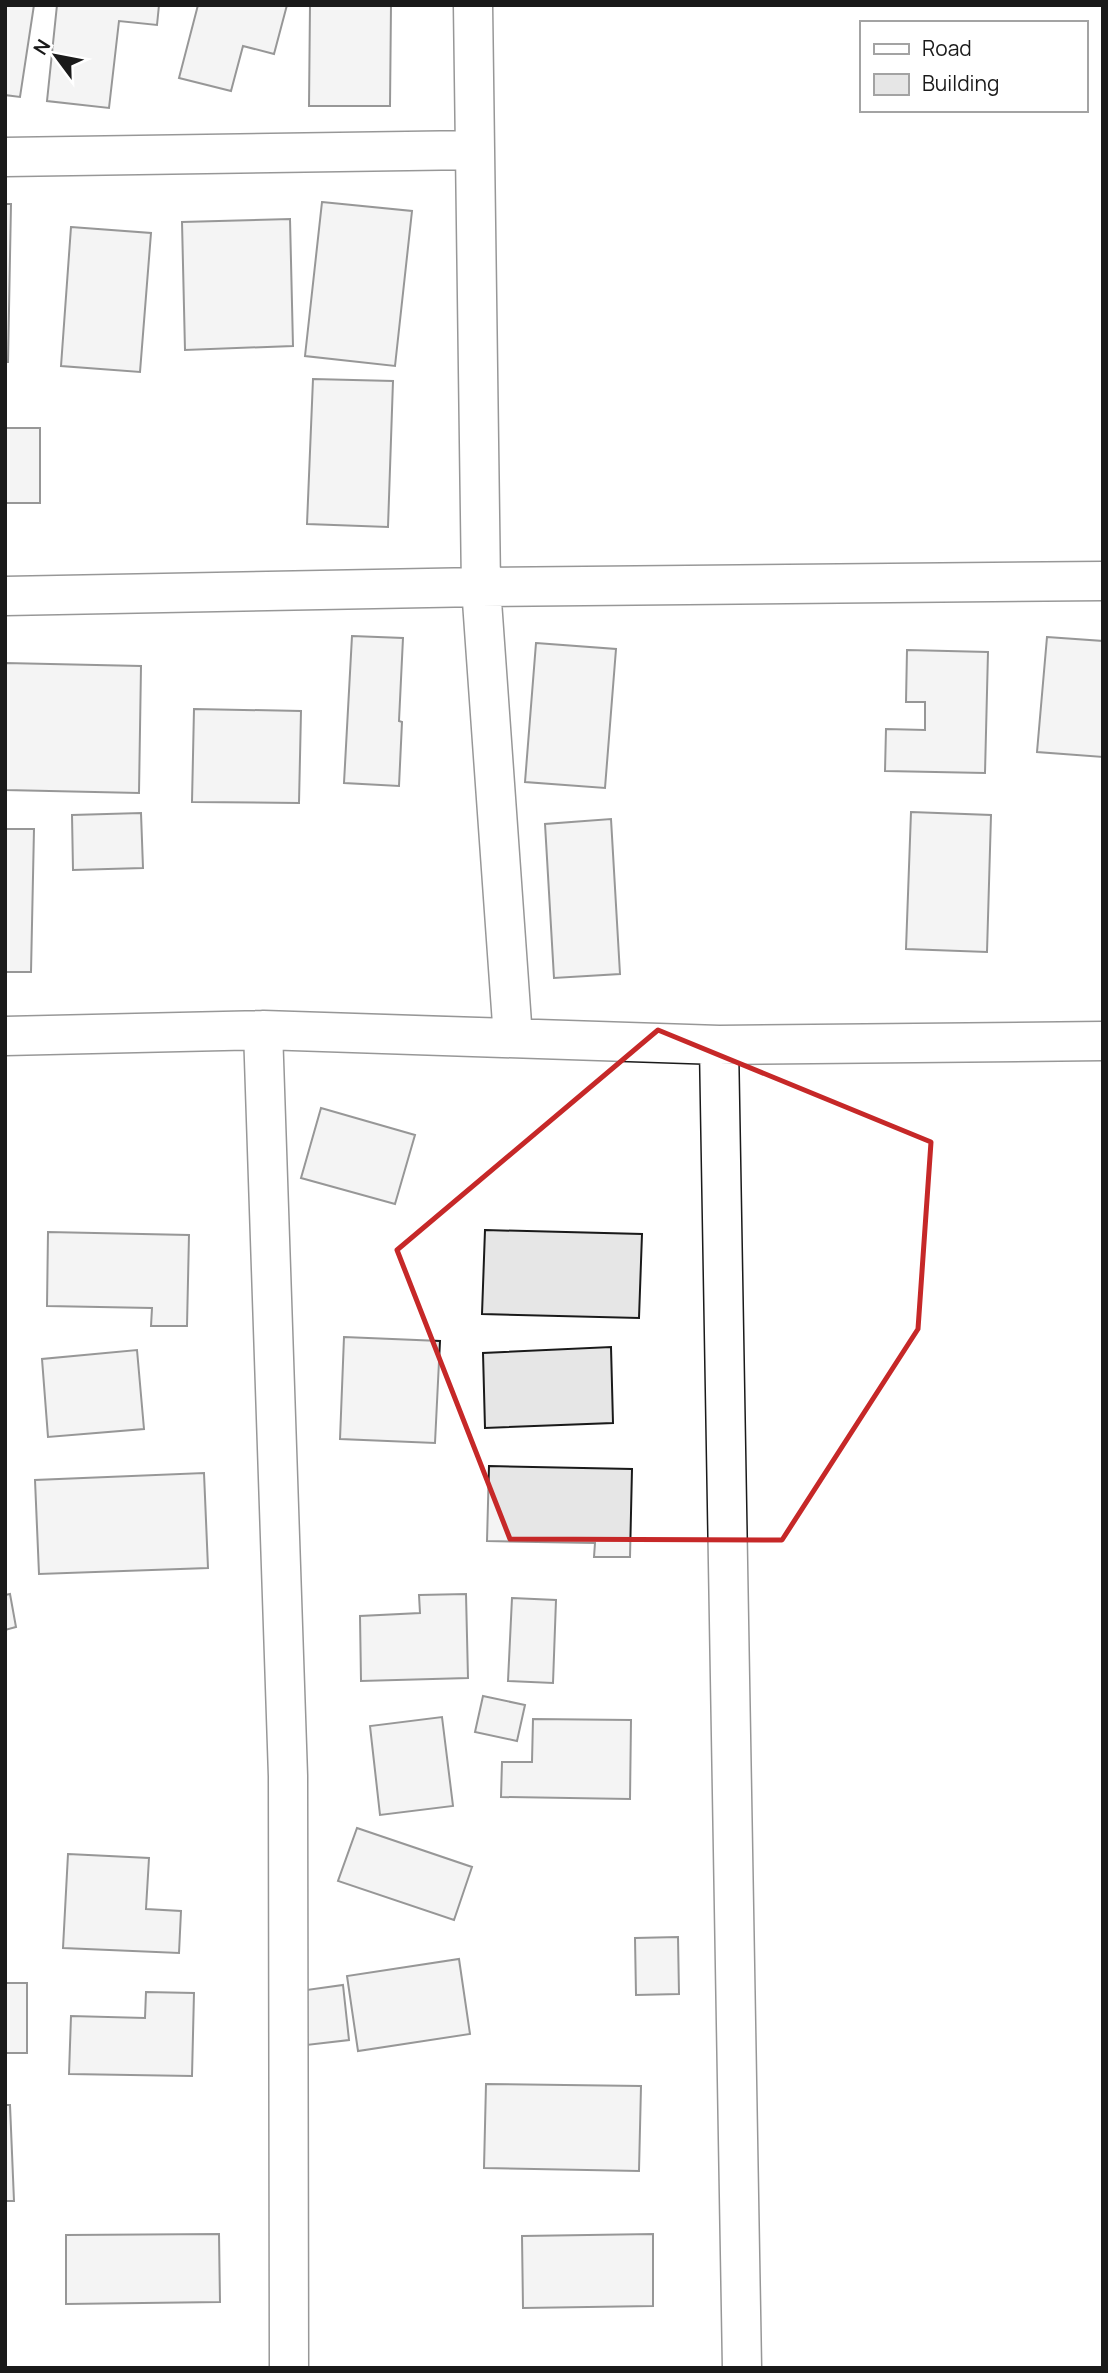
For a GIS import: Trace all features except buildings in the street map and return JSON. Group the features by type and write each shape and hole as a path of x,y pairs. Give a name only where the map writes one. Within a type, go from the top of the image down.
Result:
{"street":[{"path":"473,5 481,587 513,1038"},
{"path":"5,157 475,150"},
{"path":"5,596 481,587 1103,581"},
{"path":"263,1030 288,1776 289,2368"},
{"path":"5,1036 263,1030 719,1045 1103,1041"},
{"path":"719,1045 742,2368"}],"highlighted area":[{"path":"658,1030 931,1142 918,1329 782,1540 510,1539 397,1250"}]}
